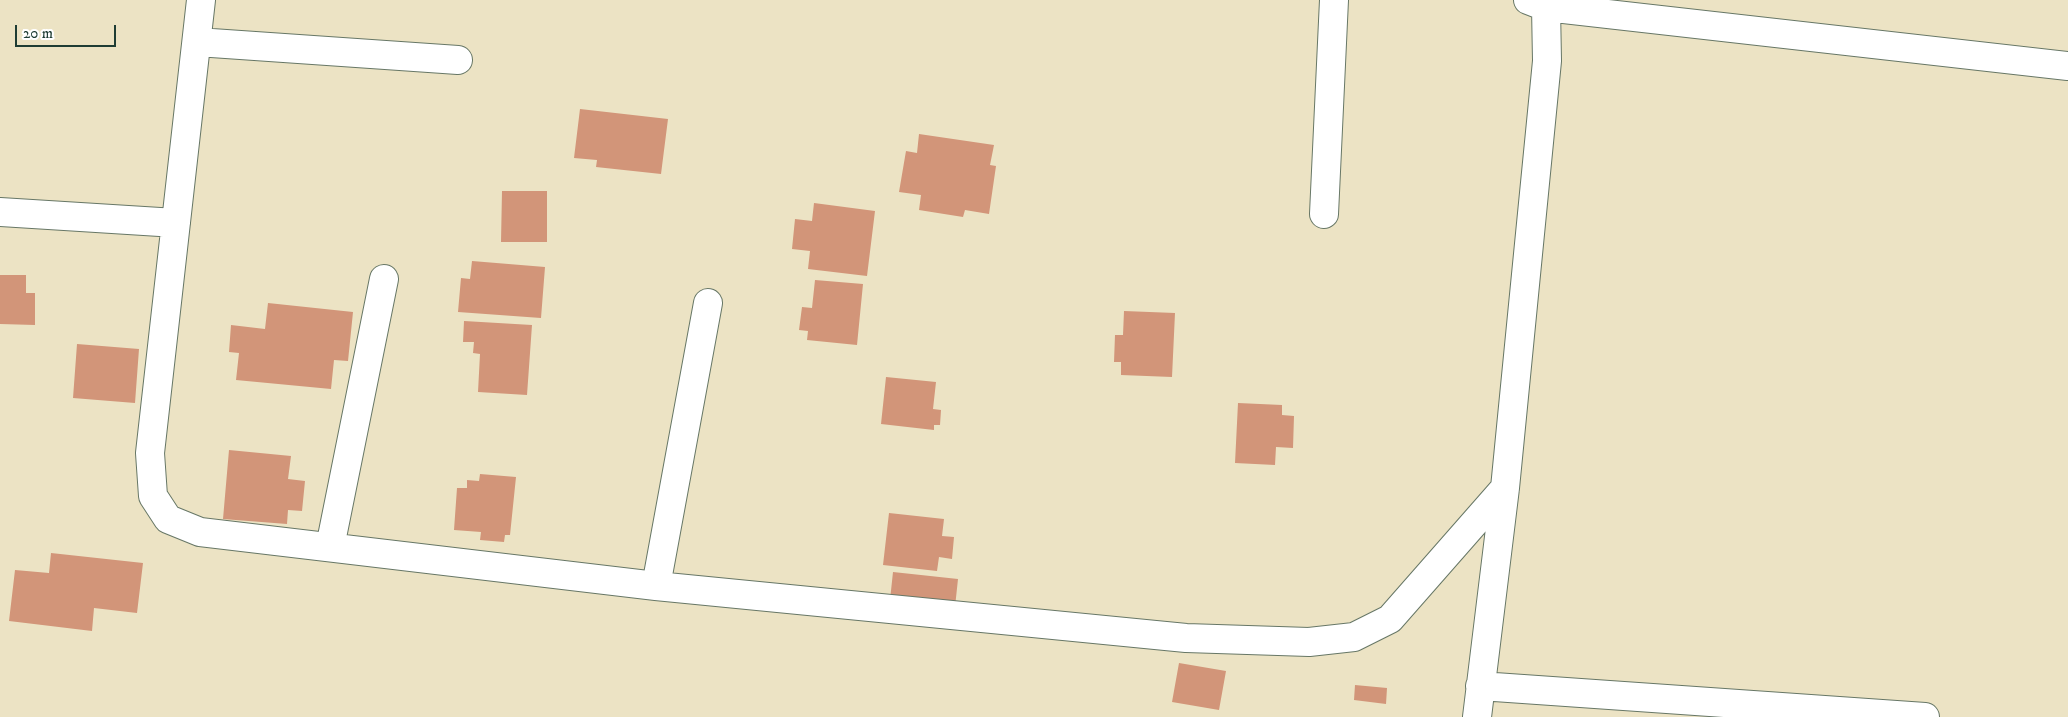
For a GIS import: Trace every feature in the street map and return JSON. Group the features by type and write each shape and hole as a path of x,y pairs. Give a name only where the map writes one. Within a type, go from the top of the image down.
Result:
{"street":[{"path":"201,0 150,453 153,496 168,519 200,532 656,586 1186,638 1309,642 1354,637 1390,619 1505,488"},
{"path":"1324,214 1334,0"},
{"path":"1477,717 1505,488 1547,61 1537,4 2068,66"},
{"path":"196,42 458,60"},
{"path":"0,212 176,223"},
{"path":"330,548 384,279"},
{"path":"656,586 708,303"},
{"path":"1480,686 1925,717"}],"building":[{"path":"580,109 668,119 661,174 596,167 597,160 574,158"},
{"path":"919,134 994,145 990,165 996,166 989,214 965,210 963,217 919,210 921,195 899,192 906,151 917,153"},
{"path":"502,191 547,191 547,242 501,242"},
{"path":"814,203 875,211 867,276 808,269 810,251 792,249 795,219 812,221"},
{"path":"472,261 545,267 541,318 458,312 461,278 470,279"},
{"path":"0,275 26,275 26,293 35,293 35,325 0,324"},
{"path":"815,280 863,284 857,345 807,340 808,331 799,330 802,307 812,308"},
{"path":"268,303 353,312 348,361 334,360 331,389 236,380 239,353 229,352 231,325 265,329"},
{"path":"1124,311 1175,313 1172,377 1121,375 1121,362 1114,362 1115,335 1123,335"},
{"path":"464,321 532,325 527,395 478,392 480,354 473,353 474,342 463,342"},
{"path":"77,344 139,349 135,403 73,398"},
{"path":"886,377 936,382 933,409 941,410 940,425 934,425 934,430 881,424"},
{"path":"1238,403 1282,405 1282,415 1294,416 1293,448 1276,447 1275,465 1235,463"},
{"path":"229,450 291,456 288,479 305,481 302,511 288,510 287,524 223,519"},
{"path":"480,474 516,477 510,535 505,535 504,542 480,540 481,532 454,530 457,488 467,488 467,480 479,481"},
{"path":"889,513 944,519 942,536 954,537 952,559 939,557 937,571 883,565"},
{"path":"51,553 143,563 137,613 94,608 92,631 9,621 15,570 49,573"},
{"path":"893,572 958,579 955,607 890,600"},
{"path":"1179,663 1226,671 1219,710 1172,702"},
{"path":"1355,685 1387,688 1386,704 1354,700"}]}
